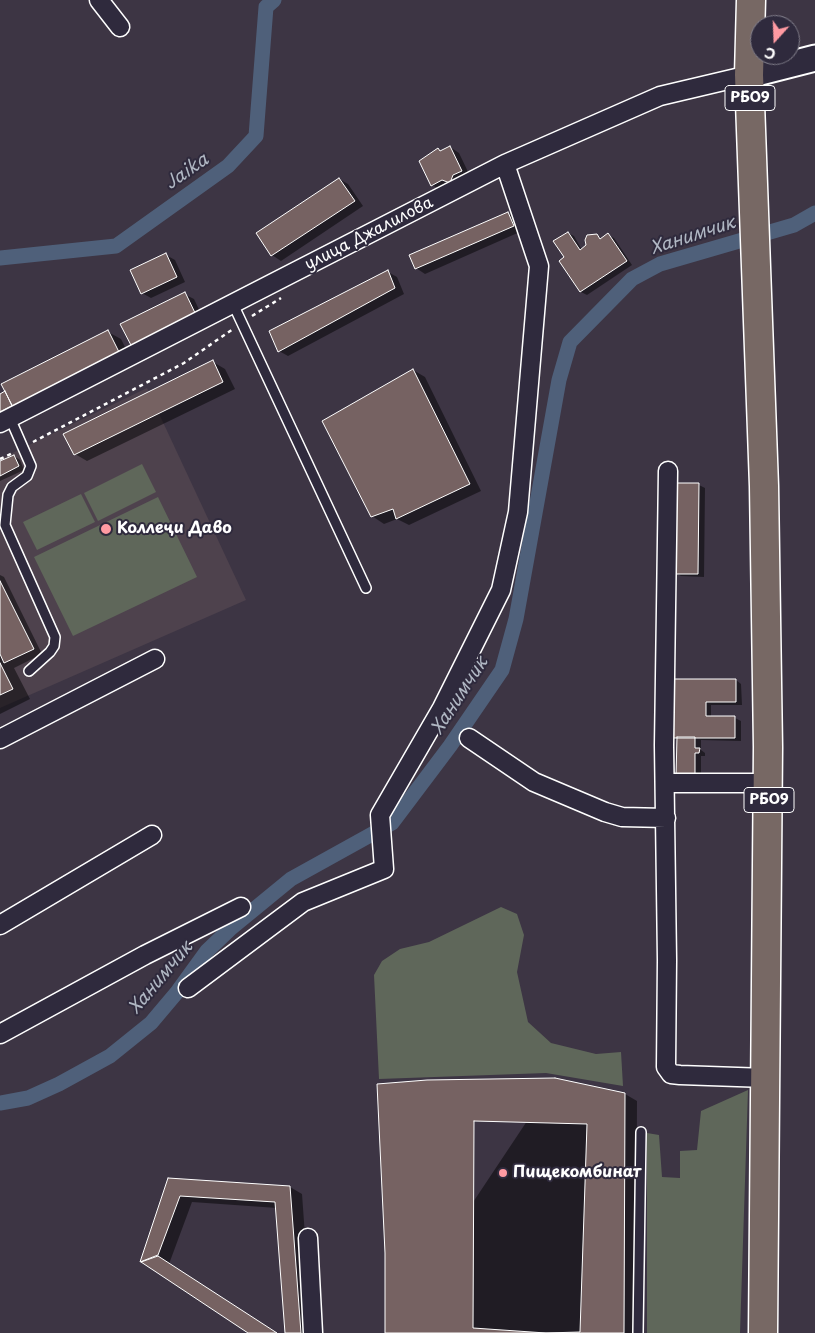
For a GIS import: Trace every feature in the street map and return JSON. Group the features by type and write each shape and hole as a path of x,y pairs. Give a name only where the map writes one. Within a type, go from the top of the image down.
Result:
{"highway":[{"name":"РБ09","path":"751,0 749,75 764,495 769,783 763,1333"}],"street":[{"path":"99,0 120,27"},
{"path":"749,75 815,58"},
{"name":"улица Джалилова","path":"5,420 505,164 660,96 749,75"},
{"path":"188,988 303,902 384,869 380,816 442,708 501,590 518,512 539,266 505,164"},
{"path":"668,471 665,783 666,1068 671,1074 680,1076 766,1078"},
{"path":"0,739 155,659"},
{"path":"469,738 534,782 604,812 622,817 666,818"},
{"path":"665,783 769,783"},
{"path":"0,925 152,836"},
{"path":"0,1034 145,955 241,906"},
{"path":"308,1238 313,1333"}],"lane":[{"path":"233,304 366,588"},
{"path":"5,420 31,466 27,476 12,487 8,495 4,524 55,641 50,652 29,671"},
{"path":"638,1333 641,1132"}],"path":[{"path":"0,459 184,363 242,322 287,295"}],"shaded area":[{"name":"Коллеҷи Даво","path":"147,388 246,600 0,708 0,459"}],"green space":[{"path":"142,464 156,492 98,521 84,493"},
{"path":"81,494 95,522 37,550 23,522"},
{"path":"158,497 197,577 73,636 34,557"},
{"path":"501,907 517,914 524,935 517,972 528,1022 551,1043 596,1054 621,1052 623,1086 546,1073 379,1079 374,975 382,961 400,949 429,942"},
{"path":"748,1090 740,1333 647,1333 647,1133 659,1135 662,1177 680,1178 680,1151 697,1150 701,1111"}],"building":[{"path":"450,146 462,171 453,175 450,183 442,180 431,186 419,161 438,148 440,151"},
{"path":"339,178 355,201 271,256 256,233"},
{"path":"508,212 514,226 415,269 409,255"},
{"path":"568,232 580,250 586,245 587,235 597,234 600,239 608,233 627,261 580,292 559,261 564,257 553,241"},
{"path":"166,253 177,277 141,294 130,270"},
{"path":"388,270 395,288 278,352 269,331"},
{"path":"185,292 197,317 133,349 120,324"},
{"path":"108,330 120,354 13,407 1,384"},
{"path":"213,360 223,382 74,455 63,434"},
{"path":"413,369 470,484 396,519 393,509 371,517 322,421"},
{"path":"5,391 12,406 0,412 0,394"},
{"path":"14,455 19,466 0,476 0,461"},
{"path":"675,483 699,483 698,574 674,574"},
{"path":"0,581 34,649 4,663 0,654"},
{"path":"0,663 13,689 0,695"},
{"path":"671,679 736,679 736,702 706,702 706,716 735,716 735,738 671,738"},
{"path":"677,737 695,737 695,748 700,748 699,753 695,753 695,777 676,777"},
{"name":"Пищекомбинат","path":"555,1078 625,1093 624,1333 385,1333 385,1253 377,1084 427,1080"},
{"name":"Пищекомбинат","path":"474,1121 587,1124 580,1332 546,1333 473,1328"},
{"path":"168,1178 290,1186 301,1333 285,1333 275,1202 180,1196 158,1255 140,1262"},
{"path":"158,1256 277,1333 248,1333 141,1262"}],"waterway":[{"name":"Jaika","path":"0,258 116,246 228,166 256,136 266,7 274,0"},
{"name":"Ханимчик","path":"0,1103 28,1098 59,1084 110,1056 151,1023 178,991 207,951 230,929 291,879 392,823 450,746 502,670 516,619 559,380 570,342 632,279 660,264 794,225 815,213"}],"place":[{"name":"Коллеҷи Даво","path":"106,529"},
{"name":"Пищекомбинат","path":"503,1173"}]}
